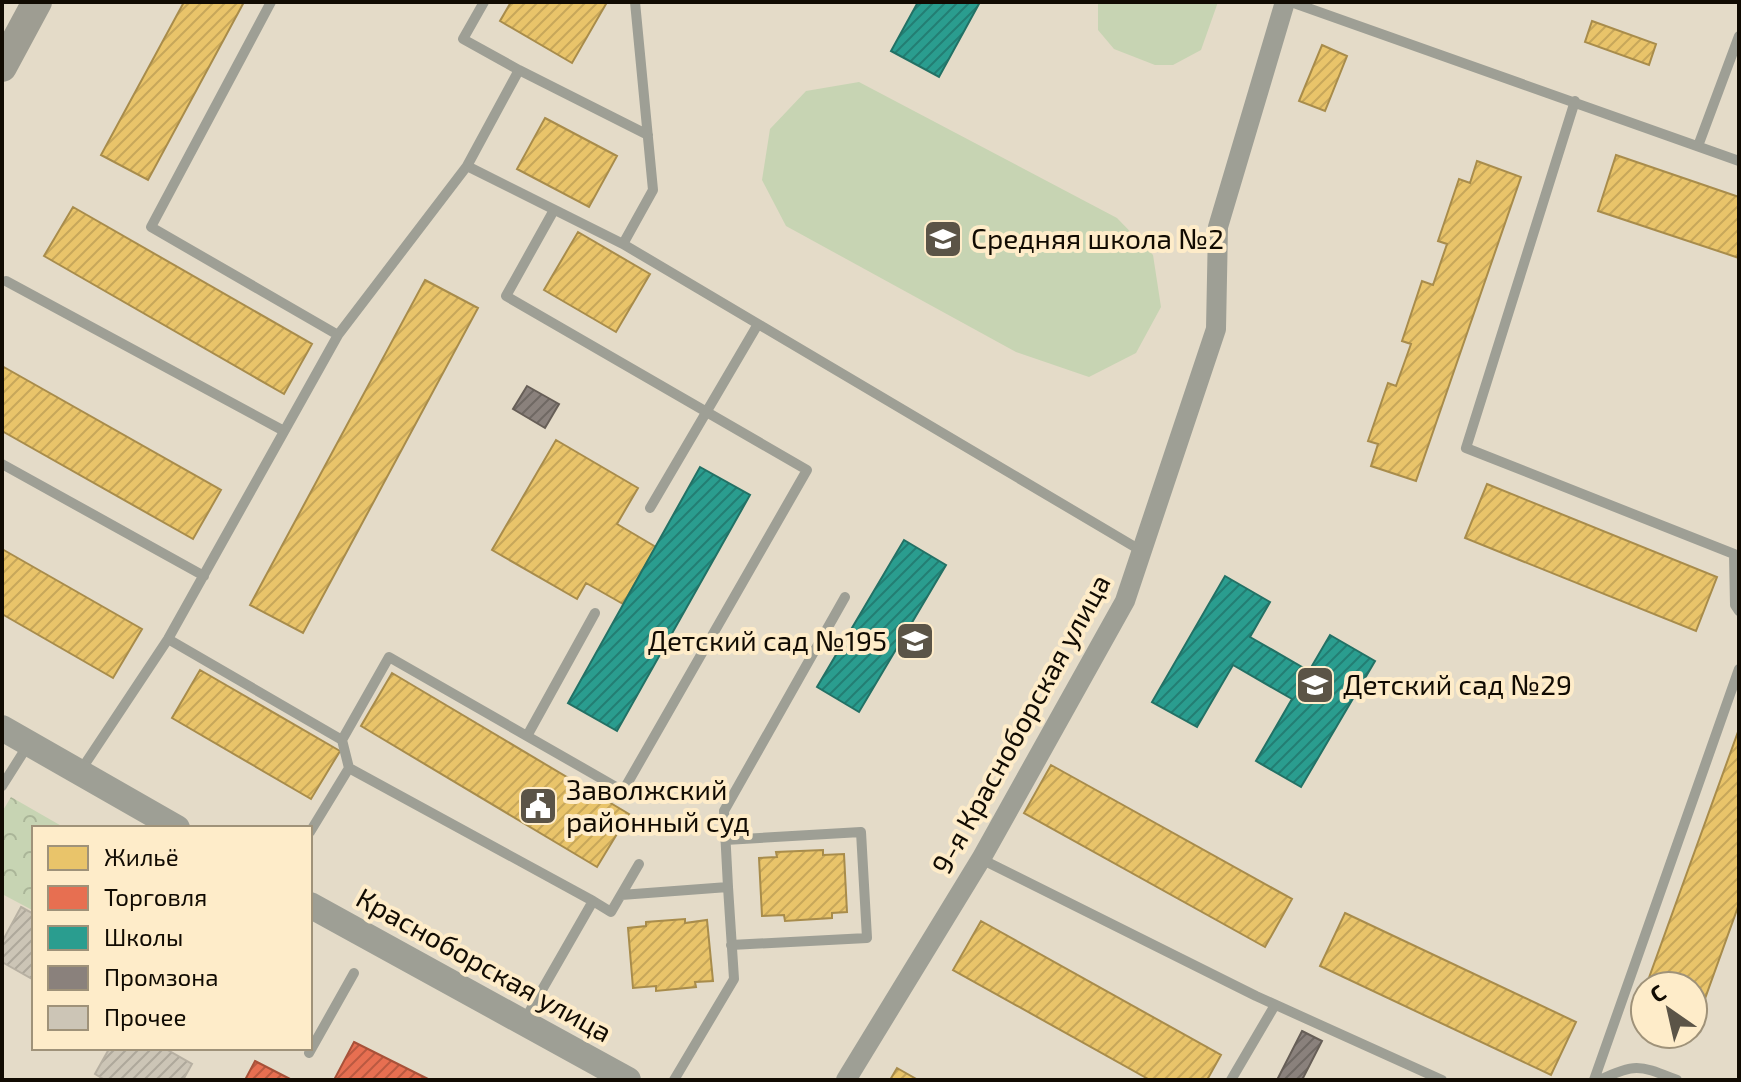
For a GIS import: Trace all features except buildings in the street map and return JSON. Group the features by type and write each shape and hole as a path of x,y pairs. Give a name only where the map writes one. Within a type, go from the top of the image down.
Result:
{"main road":[{"path":"2,67 37,2"}],"street":[{"name":"9-я Красноборская улица","path":"846,1080 981,859 1125,601 1216,329 1218,227 1285,2"},
{"path":"2,728 174,826"},
{"name":"Красноборская улица","path":"312,906 628,1080"}],"lane":[{"path":"271,2 151,227 338,335"},
{"path":"484,2 463,39 648,135"},
{"path":"623,244 653,190 635,2"},
{"path":"1291,2 1739,161"},
{"path":"1698,146 1739,36"},
{"path":"80,772 168,639 338,335 467,166 519,70"},
{"path":"1575,101 1466,448 1734,554 1735,605 1739,611"},
{"path":"467,166 623,244 1140,550"},
{"path":"312,829 349,768 342,740 389,657 623,791 807,470 506,296 554,210"},
{"path":"6,281 284,431"},
{"path":"650,508 758,324"},
{"path":"2,464 204,576"},
{"path":"674,1080 734,979 724,811 845,597"},
{"path":"527,736 595,613"},
{"path":"168,639 342,740"},
{"path":"1594,1080 1739,669"},
{"path":"2,786 29,744"},
{"path":"349,768 611,912 639,864"},
{"path":"725,840 861,832 862,847 867,938 731,945"},
{"path":"981,859 1275,1005 1442,1080"},
{"path":"621,895 728,887"},
{"path":"523,1023 593,901"},
{"path":"312,1048 354,973"},
{"path":"1231,1080 1275,1005"},
{"path":"1600,1080 1624,1068 1644,1067 1677,1080"},
{"path":"1620,1080 1624,1068"}],"green space":[{"path":"1098,2 1218,2 1201,50 1173,65 1155,65 1114,49 1098,30"},
{"path":"859,82 1117,218 1153,255 1161,307 1136,353 1089,377 1016,352 786,226 762,180 770,129 806,91"},
{"path":"11,797 62,826 32,826 32,910 2,894 2,812"}],"place":[{"name":"Средняя школа №2","path":"943,239"},
{"name":"Детский сад №195","path":"915,641"},
{"name":"Детский сад №29","path":"1315,685"},
{"name":"Заволжский районный суд","path":"538,806"}]}
